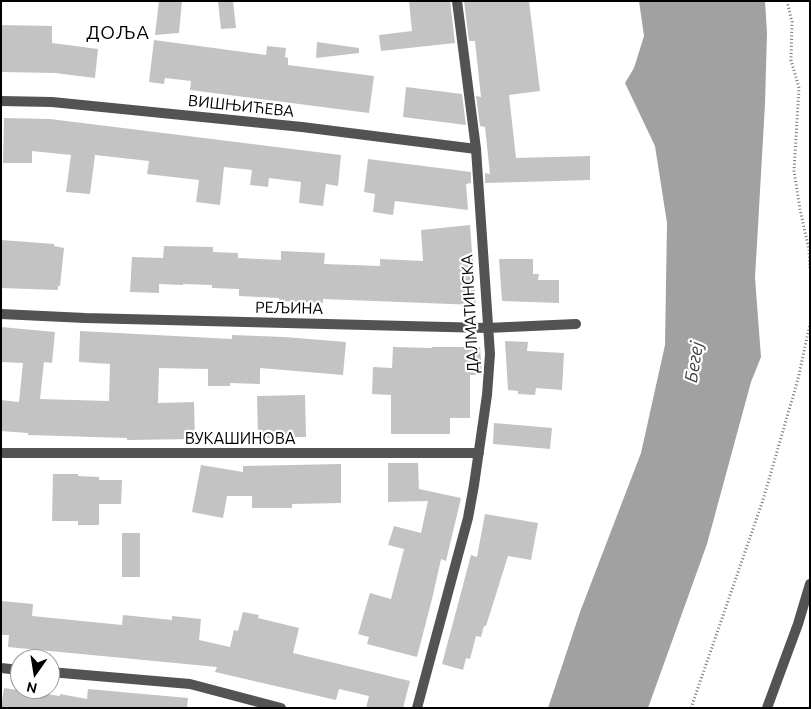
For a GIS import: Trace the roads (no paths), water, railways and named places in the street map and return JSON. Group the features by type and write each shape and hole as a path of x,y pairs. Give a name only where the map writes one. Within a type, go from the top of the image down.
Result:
{"street":[{"name":"ДАЛМАТИНСКА","path":"417,708 461,545 474,485 487,395 490,354 476,149 457,1"},
{"name":"ВИШЊИЋЕВА","path":"1,101 72,104 302,127 476,149"},
{"name":"РЕЉИНА","path":"1,314 85,318 487,328 576,324"},
{"name":"ВУКАШИНОВА","path":"1,453 479,453"},
{"path":"768,708 810,584"},
{"path":"60,673 190,684 281,708"}],"water":[{"name":"Бегеј","path":"639,1 765,1 767,33 765,104 755,278 761,357 751,382 707,544 648,708 548,708 580,612 641,453 665,345 667,223 655,146 625,83 634,68 644,36"}],"district":[{"name":"ДОЉА","path":"118,33"}]}
